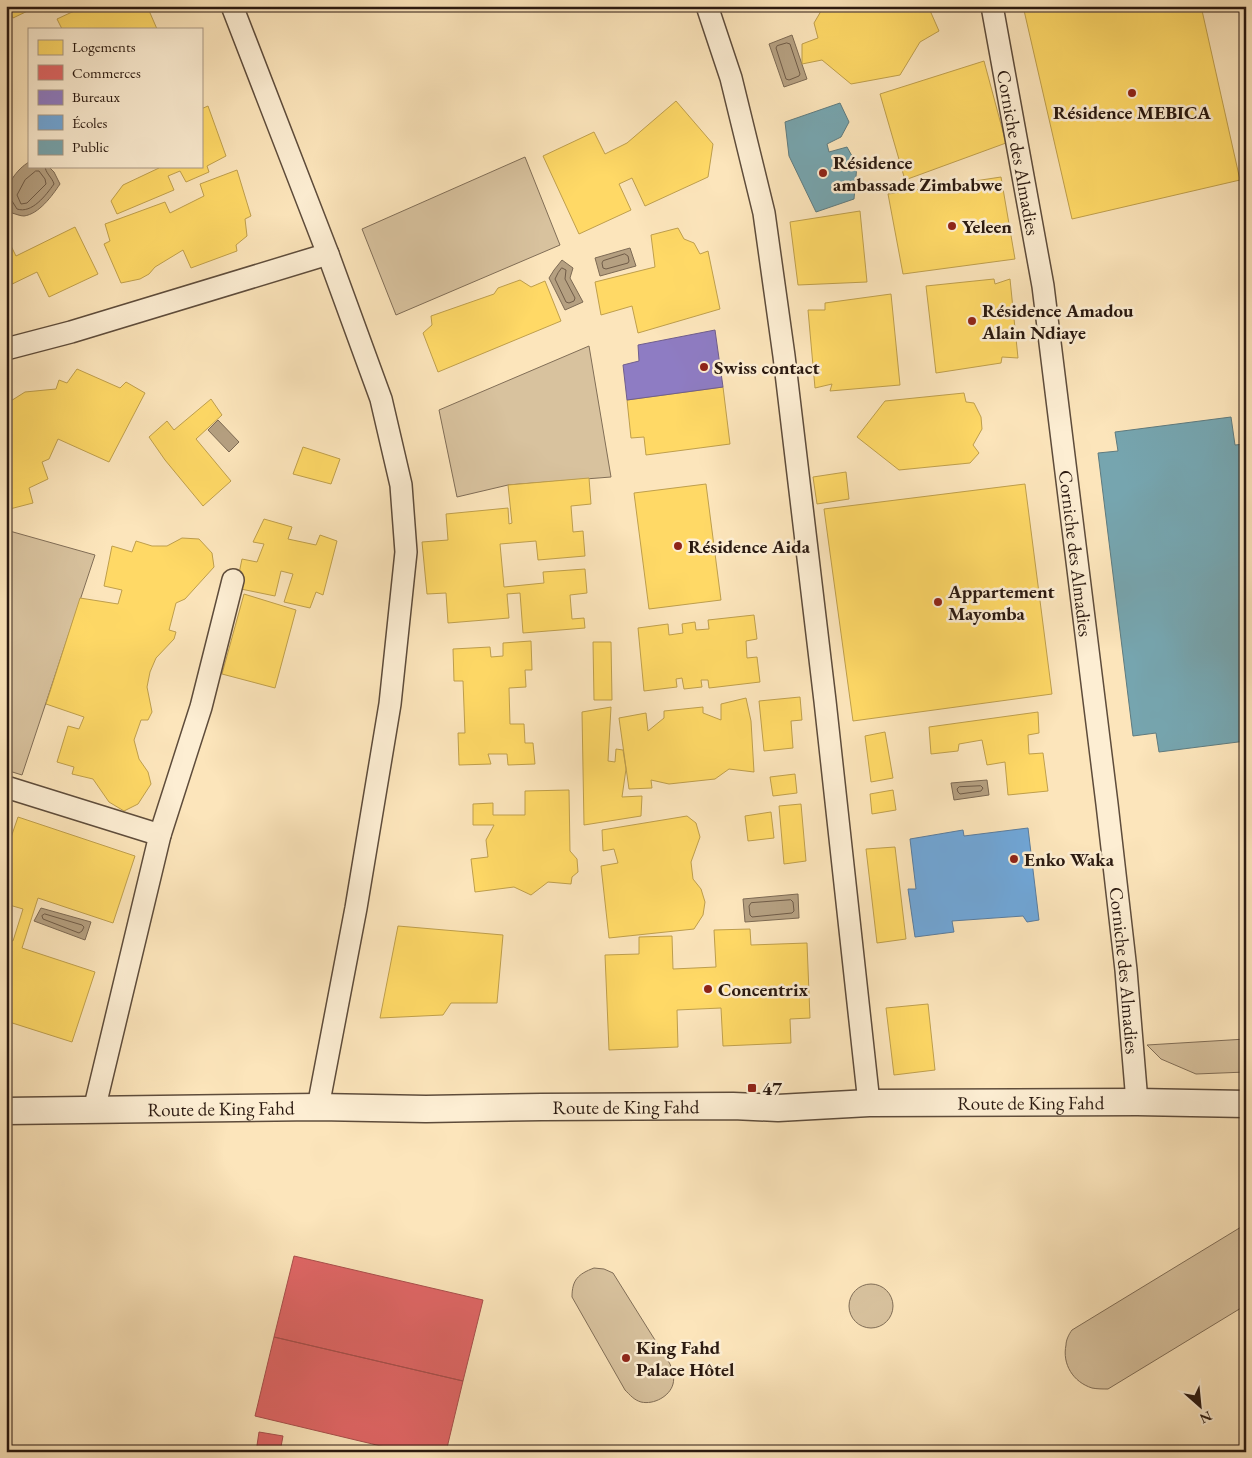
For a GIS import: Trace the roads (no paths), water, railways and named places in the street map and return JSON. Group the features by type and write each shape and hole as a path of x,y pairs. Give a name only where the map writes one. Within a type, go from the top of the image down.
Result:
{"street":[{"path":"232,6 328,254 381,399 401,485 406,552 390,704 356,908 318,1107"},
{"path":"707,6 731,78 764,213 784,356 825,701 869,1103"},
{"name":"Corniche des Almadies","path":"992,6 1044,286 1126,970 1137,1102"},
{"path":"6,349 71,332 328,254"},
{"path":"94,1110 160,835 201,707 233,580"},
{"path":"6,787 160,835"},
{"name":"Route de King Fahd","path":"6,1111 318,1107 426,1109 733,1106 778,1108 869,1103 1137,1102 1246,1104"}],"water":[{"path":"792,35 807,79 784,87 769,44"},
{"path":"28,163 28,168 50,168 60,184 49,199 30,215 22,216 12,213 7,202 9,184 20,169"},
{"path":"630,248 636,266 600,276 595,258"},
{"path":"562,260 573,268 570,278 583,302 565,310 549,278"},
{"path":"218,420 239,442 229,452 208,430"},
{"path":"987,780 989,795 954,800 951,783"},
{"path":"798,894 799,918 745,922 743,899"},
{"path":"41,908 91,922 85,940 34,921"}],"place":[{"name":"Résidence MEBICA","path":"1132,93"},
{"name":"Résidence ambassade Zimbabwe","path":"823,173"},
{"name":"Yeleen","path":"952,226"},
{"name":"Résidence Amadou Alain Ndiaye","path":"972,321"},
{"name":"Swiss contact","path":"704,367"},
{"name":"Résidence Aida","path":"678,546"},
{"name":"Appartement Mayomba","path":"938,602"},
{"name":"Enko Waka","path":"1014,859"},
{"name":"Concentrix","path":"708,989"},
{"name":"47","path":"752,1088"},
{"name":"King Fahd Palace Hôtel","path":"626,1358"}]}
